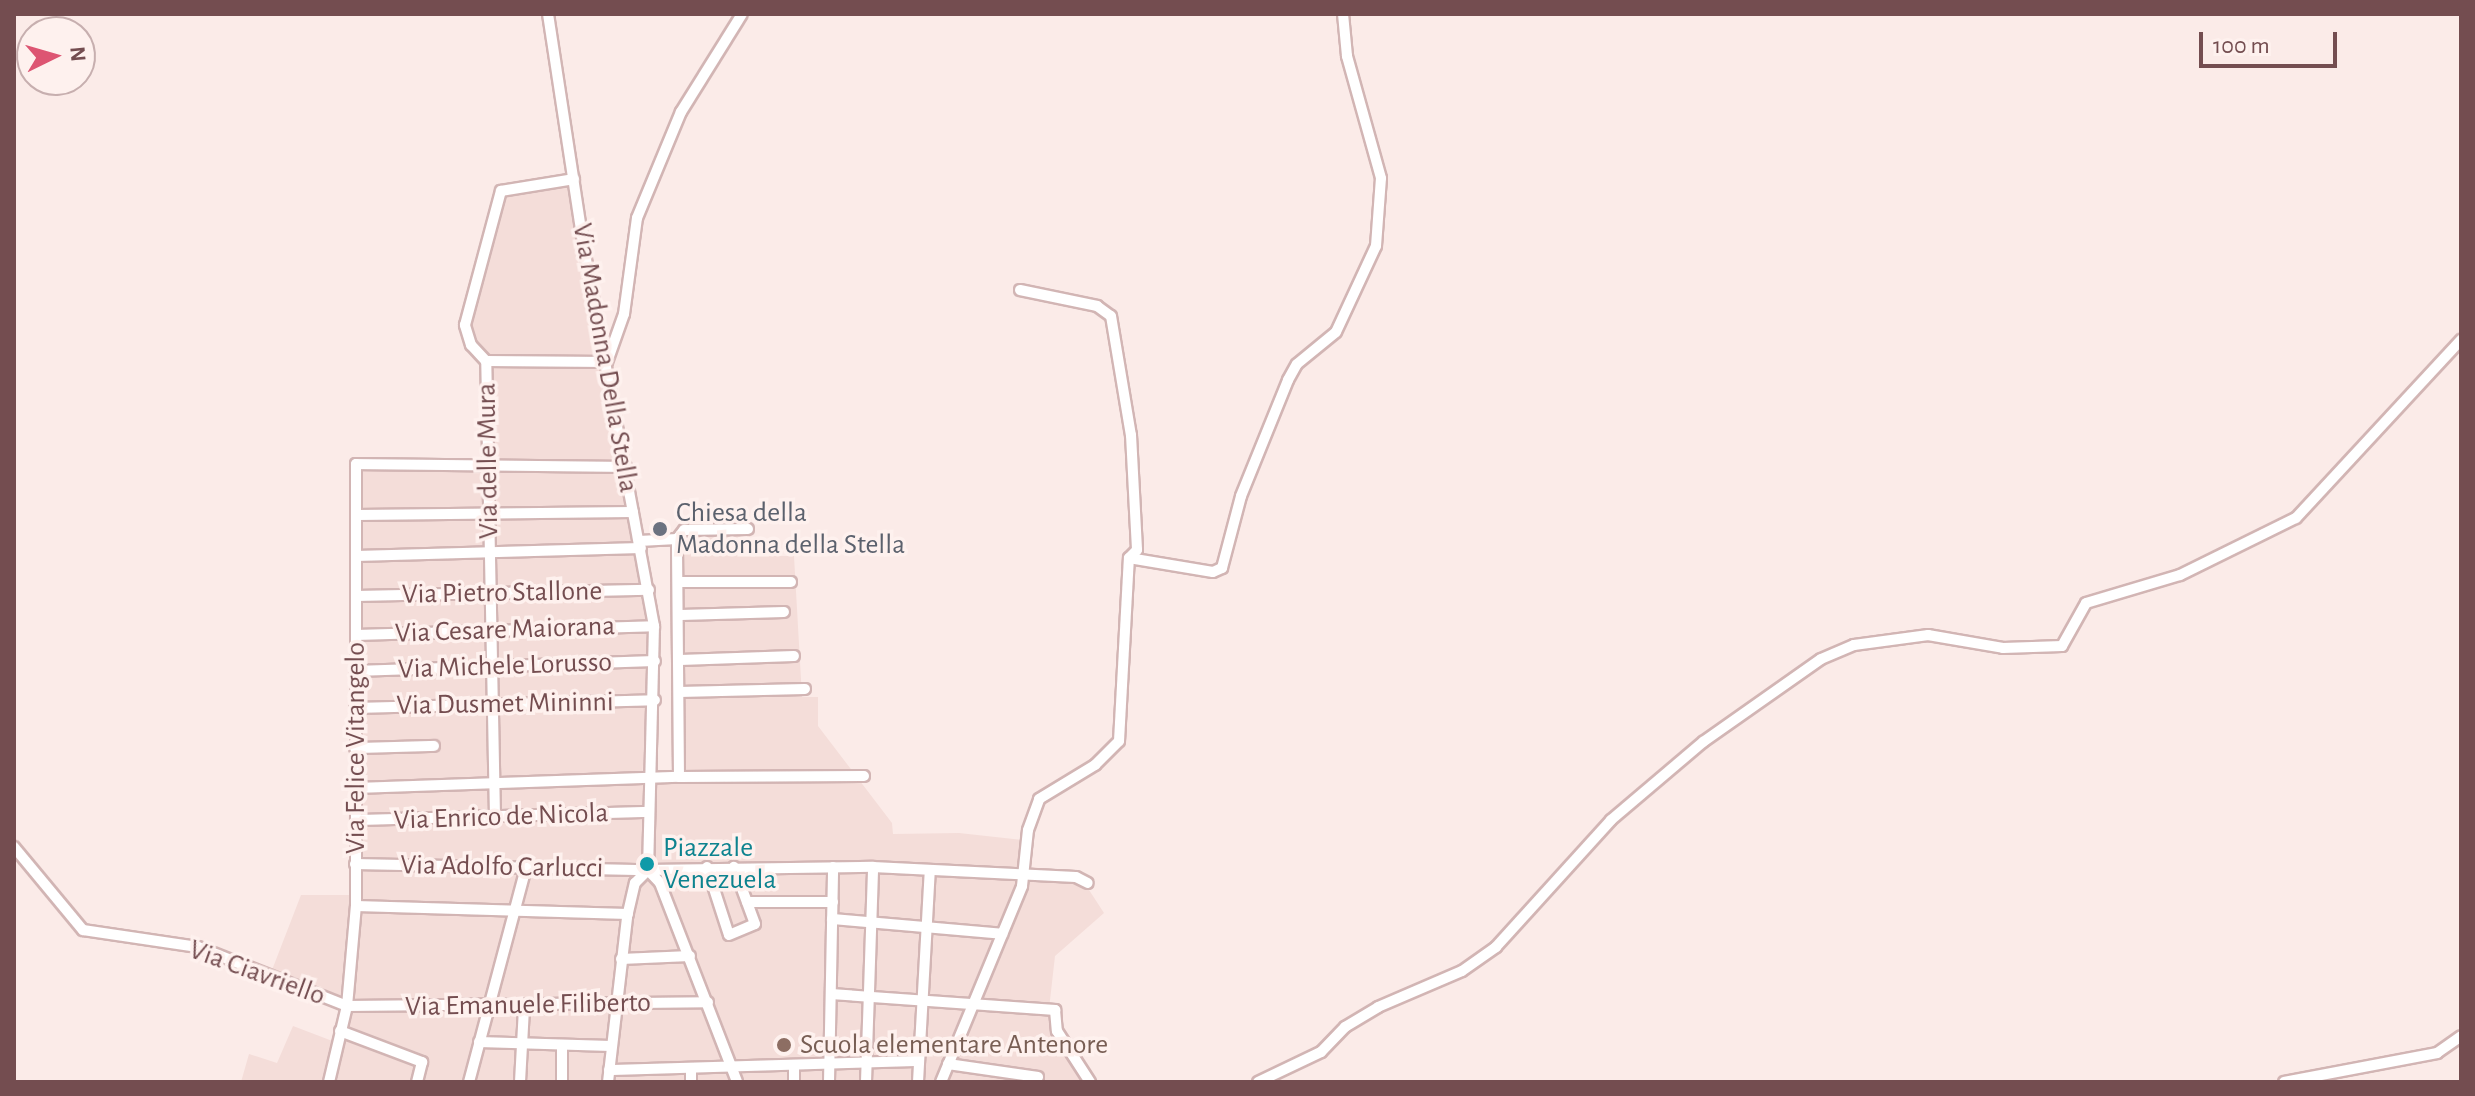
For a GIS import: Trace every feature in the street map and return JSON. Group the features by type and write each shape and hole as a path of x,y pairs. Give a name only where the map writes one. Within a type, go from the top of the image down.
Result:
{"street":[{"name":"Via Madonna Della Stella","path":"548,14 574,179 654,626 655,700 647,812 648,870"},
{"path":"486,361 607,362 624,314 637,218 681,112 742,14"},
{"path":"1129,558 1213,572 1222,568 1241,496 1288,380 1297,364 1336,332 1376,246 1381,178 1347,56 1343,14"},
{"name":"Via delle Mura","path":"495,817 486,361 471,345 465,325 501,191 574,179"},
{"path":"941,1082 1024,875 1028,830 1039,799 1095,765 1119,741 1129,558 1137,550 1131,435 1111,316 1097,306 1020,290"},
{"path":"1258,1082 1321,1052 1345,1027 1378,1007 1462,971 1496,947 1611,820 1703,742 1821,659 1875,640 1928,635 2003,648 2062,646 2086,603 2180,575 2296,518 2461,340"},
{"name":"Via Felice Vitangelo","path":"340,1031 347,1006 356,906 356,464 486,465"},
{"path":"486,465 626,467"},
{"path":"357,515 633,512"},
{"path":"679,777 681,615 677,539 684,530 748,529"},
{"path":"356,556 489,553 677,539"},
{"path":"680,582 791,582"},
{"name":"Via Pietro Stallone","path":"356,596 649,590"},
{"path":"681,615 784,612"},
{"name":"Via Cesare Maiorana","path":"356,635 654,626"},
{"path":"680,660 794,656"},
{"name":"Via Michele Lorusso","path":"355,671 655,661"},
{"path":"679,692 805,689"},
{"name":"Via Dusmet Mininni","path":"355,708 655,700"},
{"path":"355,748 434,746"},
{"path":"356,788 679,777 864,776"},
{"name":"Via Enrico de Nicola","path":"356,820 647,812"},
{"name":"Via Ciavriello","path":"14,847 83,930 198,947 347,1006"},
{"name":"Via Adolfo Carlucci","path":"355,864 648,870 873,867 1024,875 1088,883"},
{"path":"707,867 729,935 755,924 734,867"},
{"path":"829,1082 833,867"},
{"path":"866,1082 873,867"},
{"path":"469,1082 526,868"},
{"path":"608,1082 614,1005 628,914 635,883 648,870 660,883 734,1067 737,1082"},
{"path":"918,1082 930,870"},
{"path":"747,902 833,902"},
{"path":"356,906 628,914"},
{"path":"832,919 1002,934"},
{"path":"621,959 690,956"},
{"path":"831,994 1055,1010 1057,1031 1090,1082"},
{"name":"Via Emanuele Filiberto","path":"347,1006 524,1007 708,1002"},
{"path":"520,1082 524,1007"},
{"path":"340,1031 422,1062 417,1082"},
{"name":"Via Ciavriello","path":"329,1082 340,1031"},
{"path":"2284,1082 2437,1053 2461,1036"},
{"path":"479,1042 611,1046"},
{"path":"562,1045 562,1082"},
{"path":"609,1070 919,1061"},
{"path":"948,1064 1038,1077"},
{"path":"794,1065 794,1082"},
{"path":"691,1068 691,1082"}],"shaded area":[{"path":"569,173 651,633 642,780 682,779 680,532 750,533 752,556 794,556 802,697 818,697 818,726 892,823 893,834 959,833 1023,840 1023,866 1078,873 1104,913 1055,956 1049,1009 1088,1082 241,1082 249,1054 277,1063 293,1026 335,1042 344,997 272,970 301,895 350,895 353,461 482,459 481,367 461,334 460,315 496,185"}],"place":[{"name":"Chiesa della Madonna della Stella","path":"660,529"},
{"name":"Piazzale Venezuela","path":"647,864"},
{"name":"Scuola elementare Antenore","path":"784,1045"}]}
